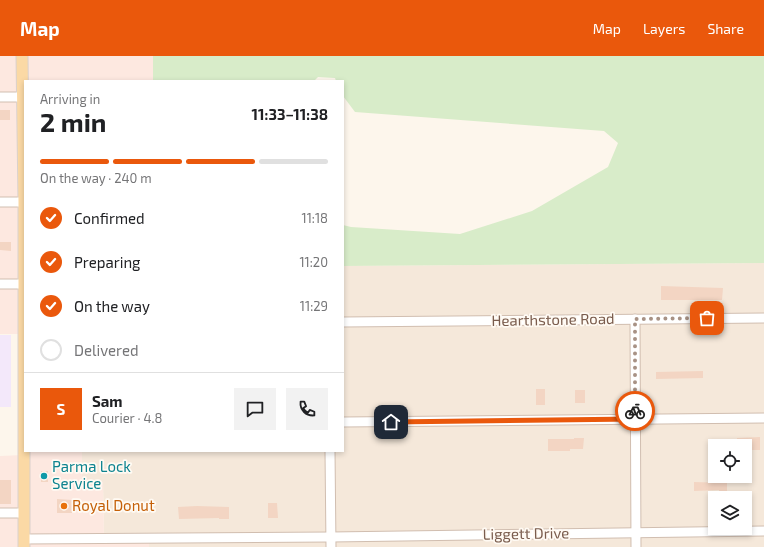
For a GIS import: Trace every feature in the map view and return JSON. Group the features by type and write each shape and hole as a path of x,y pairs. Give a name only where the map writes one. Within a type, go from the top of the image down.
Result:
{"main road":[{"path":"22,56 24,202 24,543"}],"street":[{"path":"0,97 22,97"},
{"path":"0,202 24,202"},
{"path":"0,284 24,284"},
{"name":"Hearthstone Road","path":"344,322 764,318"},
{"path":"635,319 636,547"},
{"path":"344,422 764,418"},
{"path":"330,452 331,547"},
{"path":"0,513 24,513"},
{"name":"Liggett Drive","path":"24,543 764,531"}],"shaded area":[{"path":"0,56 153,56 153,80 24,80 24,334 0,334"},
{"path":"764,263 764,547 149,547 149,539 104,539 103,482 82,483 82,452 344,452 344,266"},
{"path":"24,334 24,452 82,452 82,483 103,482 104,539 149,538 149,547 0,547 0,456 23,455"},
{"path":"0,335 11,335 11,407 0,407"}],"green space":[{"path":"153,56 764,56 764,263 344,266 344,225 351,227 460,234 532,211 608,167 618,143 604,131 355,112 344,97 344,80 336,80 335,78 318,77 315,80 153,80"}],"building":[{"path":"0,110 10,110 10,120 0,120"},
{"path":"0,242 11,242 11,251 0,250"},
{"path":"661,286 723,288 722,300 661,300"},
{"path":"703,371 703,378 656,379 656,372"},
{"path":"536,389 545,389 545,405 536,405"},
{"path":"575,390 585,390 585,403 575,403"},
{"path":"760,437 760,450 752,450 752,439 737,438"},
{"path":"584,438 583,449 570,449 570,451 548,451 548,439"},
{"name":"Parma Lock Service","path":"41,471 48,471 48,482 41,482"},
{"path":"0,480 11,480 11,504 0,504"},
{"path":"694,482 727,483 727,491 694,491"},
{"name":"Royal Donut","path":"57,499 72,500 72,513 57,513"},
{"path":"268,503 277,503 278,518 268,518"},
{"path":"178,507 229,507 229,519 179,519"}],"way so far":[{"path":"635,411 635,319 707,318"}],"place":[{"name":"Parma Lock Service","path":"44,476"},
{"name":"Royal Donut","path":"64,506"}],"route":[{"path":"391,422 636,419 635,411"}]}
